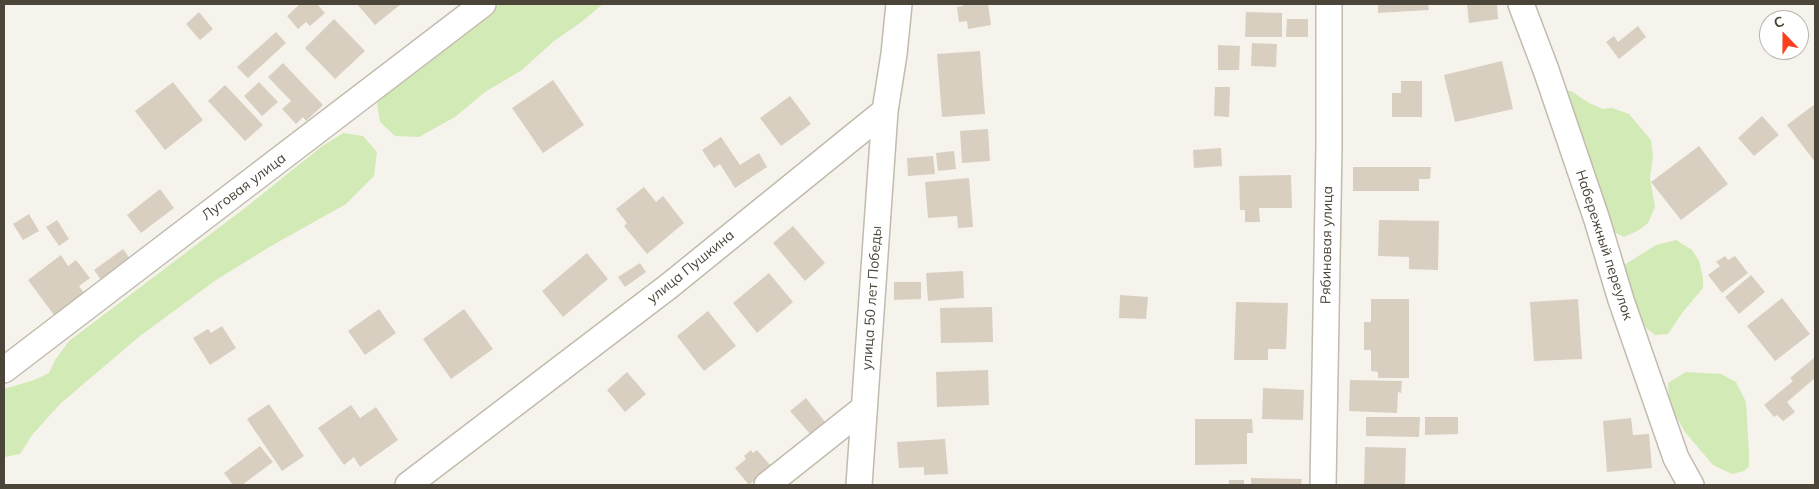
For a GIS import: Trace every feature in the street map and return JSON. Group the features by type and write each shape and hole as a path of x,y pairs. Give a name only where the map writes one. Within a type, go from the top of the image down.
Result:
{"street":[{"name":"Луговая улица","path":"4,370 483,4"},
{"path":"886,111 899,4"},
{"name":"Рябиновая улица","path":"1323,485 1329,146 1329,4"},
{"name":"Набережный переулок","path":"1521,4 1549,79 1597,220 1621,300 1676,458 1691,485"},
{"name":"улица 50 лет Победы","path":"859,485 886,111"},
{"name":"улица Пушкина","path":"408,485 669,286 886,111"},
{"path":"767,485 864,408"}],"green space":[{"path":"500,4 603,4 554,41 522,70 485,92 455,117 419,137 395,136 380,122 377,103 391,86"},
{"path":"1565,91 1571,91 1589,103 1603,109 1612,108 1629,114 1651,140 1653,156 1650,178 1655,207 1648,223 1639,230 1624,237 1610,230"},
{"path":"343,133 363,136 377,152 374,176 346,204 271,246 216,280 140,336 61,403 32,435 20,454 4,457 4,389 34,380 49,373 55,360 69,341 245,208 321,147"},
{"path":"1676,240 1692,250 1699,261 1703,288 1682,313 1668,334 1655,335 1644,326 1624,276 1624,265 1656,245"},
{"path":"1686,372 1721,374 1736,382 1746,402 1749,466 1744,471 1732,474 1713,465 1685,432 1669,404 1668,383"}],"building":[{"path":"300,4 317,4 325,13 310,26 306,22 298,29 287,16"},
{"path":"357,4 401,4 375,25"},
{"path":"963,4 988,4 991,25 968,29 967,21 959,22 957,7 963,6"},
{"path":"1378,4 1428,4 1429,10 1378,13"},
{"path":"1467,4 1497,4 1498,19 1469,23"},
{"path":"199,12 213,29 200,40 186,24"},
{"path":"1246,12 1282,13 1282,37 1245,37"},
{"path":"334,19 365,51 335,79 305,48"},
{"path":"1287,19 1308,19 1308,37 1286,37"},
{"path":"1638,26 1646,37 1619,59 1606,42 1614,36 1618,42"},
{"path":"276,32 286,43 248,78 237,67"},
{"path":"1252,43 1277,44 1276,67 1251,66"},
{"path":"1218,45 1240,46 1239,70 1218,70"},
{"path":"980,51 985,114 942,117 937,54"},
{"path":"1502,61 1513,109 1455,122 1444,75"},
{"path":"283,63 323,105 306,121 303,117 296,124 282,109 291,101 268,77"},
{"path":"553,80 584,125 543,153 512,108"},
{"path":"1401,81 1422,81 1422,117 1392,117 1392,93 1401,93"},
{"path":"173,82 203,120 165,150 135,111"},
{"path":"259,82 278,102 262,116 244,96"},
{"path":"225,85 263,125 245,141 208,101"},
{"path":"1215,87 1230,87 1229,117 1214,116"},
{"path":"790,96 811,124 781,146 760,118"},
{"path":"1815,104 1815,162 1787,125"},
{"path":"1762,116 1779,135 1754,156 1738,138"},
{"path":"988,129 990,161 962,163 960,131"},
{"path":"721,137 740,165 759,153 767,167 735,188 720,164 714,168 702,150"},
{"path":"1699,146 1728,184 1681,220 1651,182"},
{"path":"1221,148 1222,166 1194,168 1193,150"},
{"path":"954,151 956,169 938,171 936,153"},
{"path":"933,156 935,174 908,176 907,158"},
{"path":"1353,167 1431,167 1430,179 1419,179 1419,191 1353,191"},
{"path":"1291,175 1292,208 1259,208 1260,222 1245,222 1245,210 1240,210 1239,176"},
{"path":"969,178 973,227 958,228 957,216 928,218 925,182"},
{"path":"644,187 656,202 663,196 684,223 647,254 624,226 627,223 616,209"},
{"path":"160,189 174,208 141,233 127,215"},
{"path":"29,214 39,231 23,240 13,224"},
{"path":"57,220 69,239 59,246 46,227"},
{"path":"1379,220 1439,221 1438,270 1409,269 1409,257 1378,256"},
{"path":"793,226 825,263 805,281 773,243"},
{"path":"123,249 131,260 102,281 94,270"},
{"path":"587,253 608,279 563,317 542,291"},
{"path":"61,255 68,266 76,260 90,278 79,286 84,293 54,315 28,280"},
{"path":"1725,256 1728,260 1735,256 1748,273 1722,293 1708,275 1720,266 1716,262"},
{"path":"640,263 646,272 625,287 618,277"},
{"path":"963,271 964,298 928,301 926,273"},
{"path":"769,273 793,302 757,333 733,303"},
{"path":"1751,275 1765,292 1739,314 1725,297"},
{"path":"894,282 921,282 921,299 894,300"},
{"path":"1120,295 1148,297 1146,319 1119,318"},
{"path":"1782,298 1810,334 1775,361 1747,326"},
{"path":"1371,299 1409,299 1409,378 1378,378 1378,372 1371,371 1371,350 1364,350 1364,322 1371,322"},
{"path":"1578,299 1582,359 1534,361 1530,302"},
{"path":"1236,302 1288,303 1286,349 1268,349 1268,360 1234,360"},
{"path":"992,307 993,342 941,343 940,308"},
{"path":"379,309 396,333 365,355 348,331"},
{"path":"464,309 493,349 451,379 423,339"},
{"path":"708,311 736,346 704,371 677,336"},
{"path":"222,326 236,348 210,365 193,338 208,329 211,333"},
{"path":"1815,357 1815,378 1787,402 1795,412 1783,421 1777,415 1774,417 1764,405 1793,381 1790,378"},
{"path":"988,370 989,405 937,407 936,372"},
{"path":"627,372 646,394 625,412 607,390"},
{"path":"1350,380 1402,381 1401,393 1398,392 1397,413 1349,411"},
{"path":"1263,388 1304,390 1303,420 1262,419"},
{"path":"806,398 826,423 811,435 790,411"},
{"path":"269,404 304,456 282,471 247,419"},
{"path":"351,405 360,418 376,407 398,440 360,467 354,457 344,465 318,428"},
{"path":"1366,417 1420,417 1419,437 1366,436"},
{"path":"1425,417 1458,417 1458,434 1425,435"},
{"path":"1631,418 1633,435 1649,434 1652,468 1607,472 1603,421"},
{"path":"1195,419 1252,419 1253,433 1247,433 1247,464 1195,465"},
{"path":"945,439 948,474 924,475 924,467 899,468 897,442"},
{"path":"260,446 273,462 242,485 233,485 224,473"},
{"path":"1365,447 1406,448 1405,485 1364,485"},
{"path":"751,450 753,453 757,450 771,466 749,485 735,468 746,459 744,456"},
{"path":"1251,478 1302,479 1301,485 1251,485"},
{"path":"1229,480 1244,480 1244,485 1229,485"}]}
